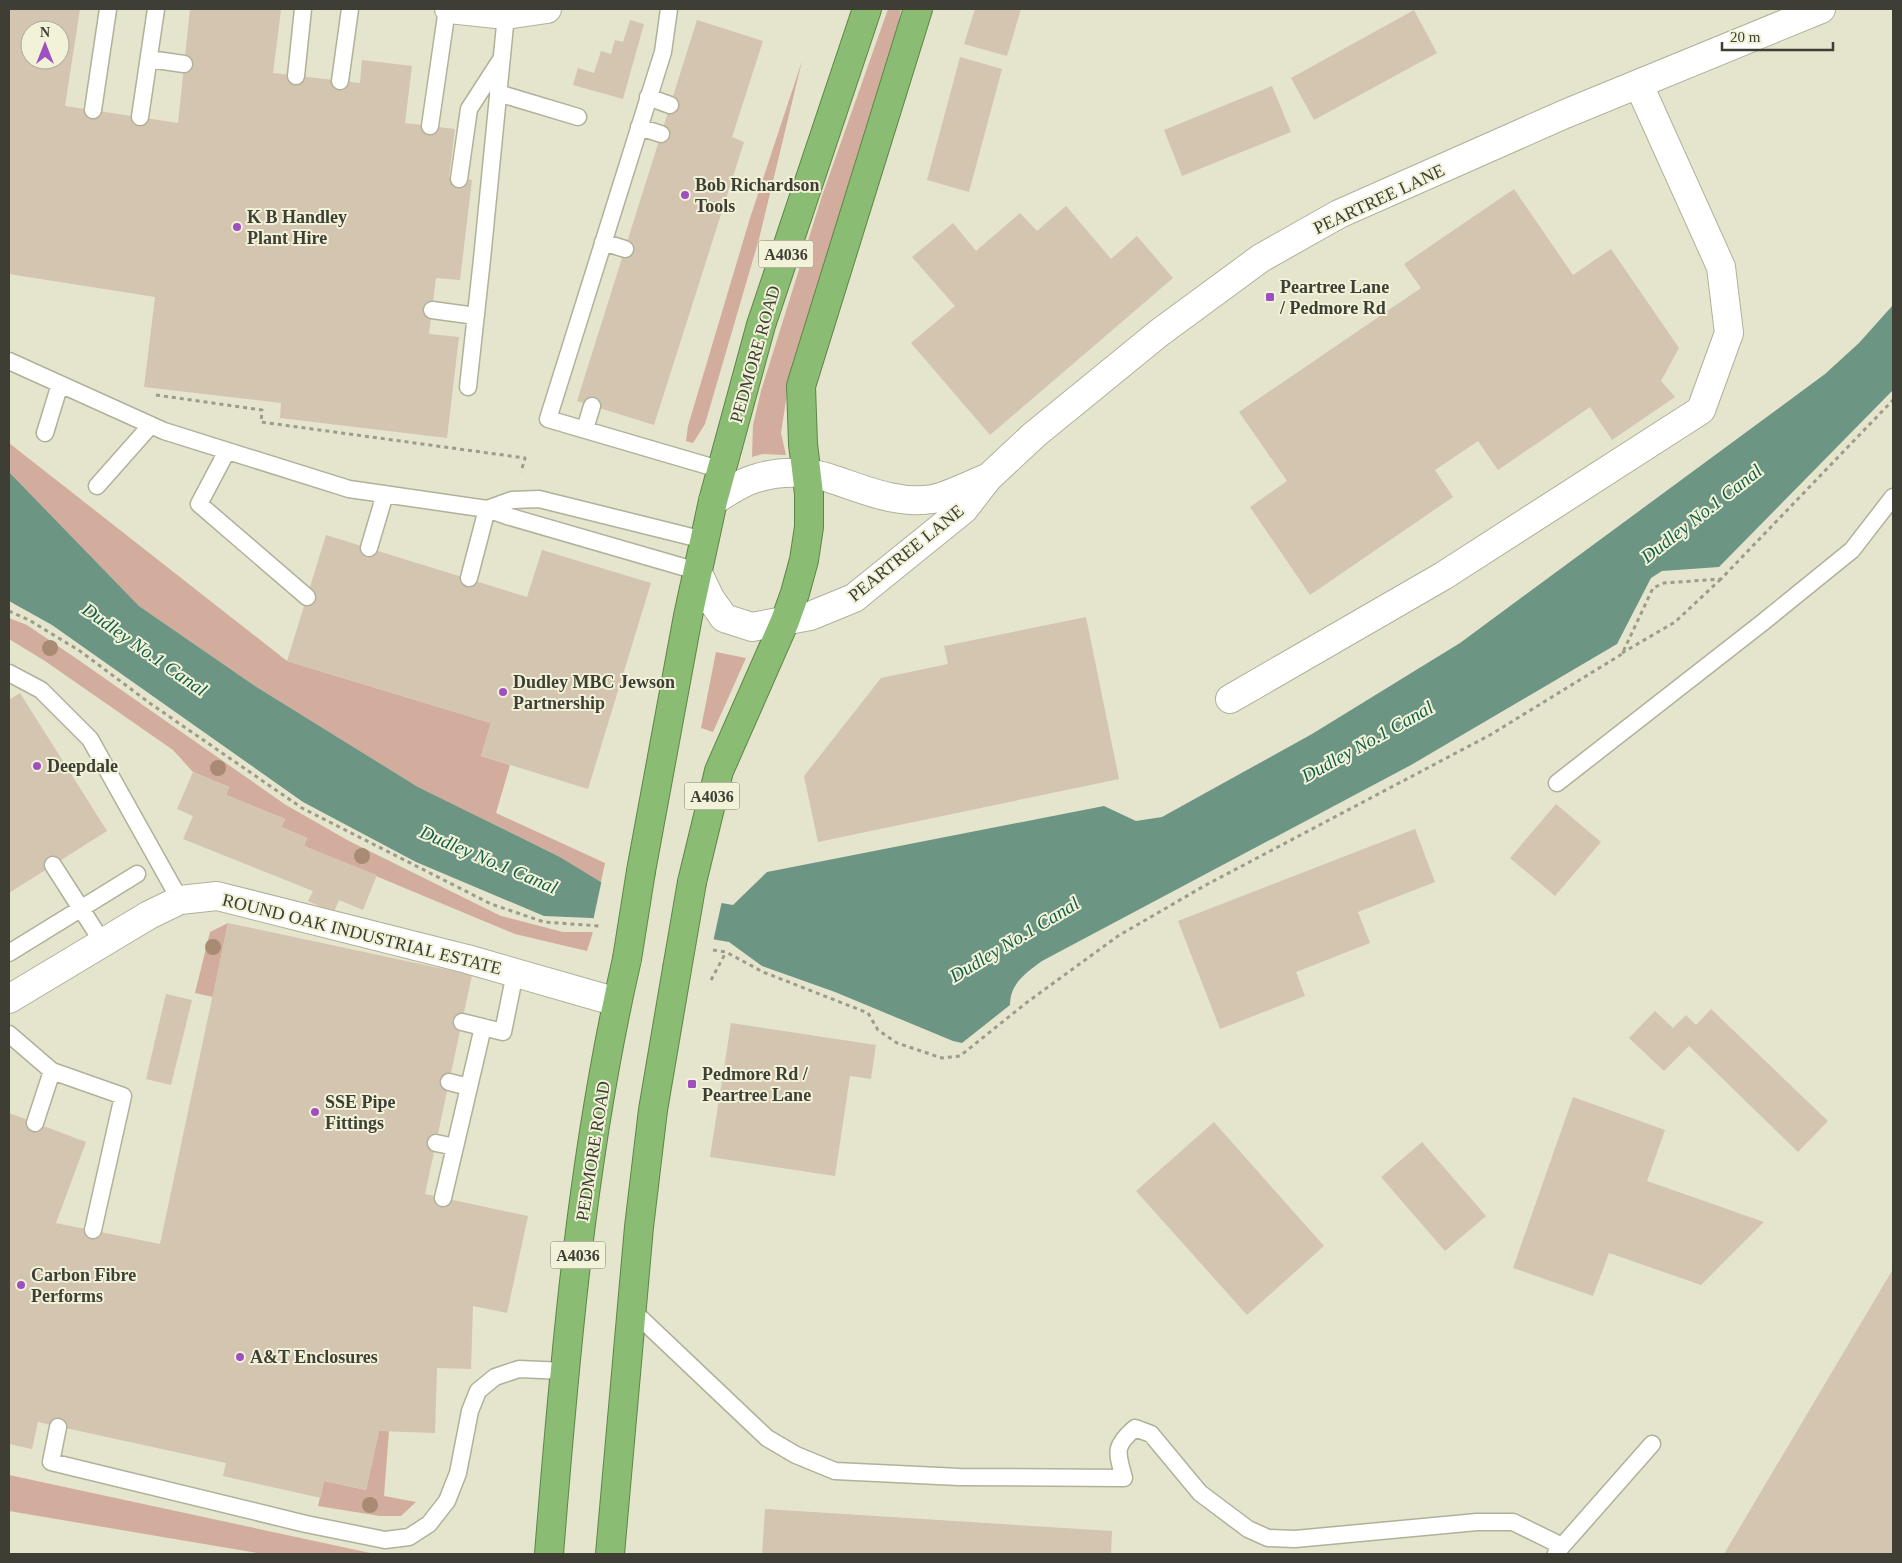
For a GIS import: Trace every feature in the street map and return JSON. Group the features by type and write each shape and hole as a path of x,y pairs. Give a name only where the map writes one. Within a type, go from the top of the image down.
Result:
{"highway":[{"name":"PEDMORE ROAD","path":"713,501 761,325 867,9"},
{"name":"A4036","path":"610,1554 639,1228 653,1110 692,882 719,771 785,621 804,560 808,536 809,494 803,444 801,386 848,229 918,9"},
{"name":"A4036","path":"697,571 713,501"},
{"name":"PEDMORE ROAD","path":"549,1554 564,1371 588,1166 697,571"}],"street":[{"path":"448,9 506,15 547,9"},
{"name":"PEARTREE LANE","path":"785,621 810,616 854,598 964,509 988,478 1034,435 1159,333 1262,258 1339,214 1565,114 1821,9"},
{"path":"1230,699 1443,576 1701,410 1729,333 1721,267 1639,85"},
{"path":"713,501 734,488 757,478 788,473 806,473"},
{"name":"PEARTREE LANE","path":"806,473 827,477 865,491 899,499 934,499 988,478"},
{"path":"697,571 710,598 724,618 752,627 785,621"},
{"name":"ROUND OAK INDUSTRIAL ESTATE","path":"9,999 148,915 180,900 217,896 467,959 617,1002"}],"lane":[{"path":"93,110 108,9"},
{"path":"140,117 156,9"},
{"path":"296,76 304,9"},
{"path":"340,81 350,9"},
{"path":"430,126 448,9"},
{"path":"669,9 663,52 548,418 722,470"},
{"path":"468,387 506,15"},
{"path":"459,179 469,109 501,58"},
{"path":"148,59 184,64"},
{"path":"498,93 578,117"},
{"path":"648,98 670,105"},
{"path":"639,127 661,134"},
{"path":"603,242 625,249"},
{"path":"432,310 476,316"},
{"path":"9,361 151,425 350,489 487,509 697,571"},
{"path":"45,434 60,384"},
{"path":"585,429 592,406"},
{"path":"97,486 151,425"},
{"path":"227,451 199,504 307,597"},
{"path":"369,548 385,494"},
{"path":"1557,783 1762,623 1852,550 1893,497"},
{"path":"487,509 512,500 539,499 704,540"},
{"path":"469,578 487,509"},
{"path":"9,673 41,690 90,739 180,900"},
{"path":"53,865 103,943"},
{"path":"9,953 138,874"},
{"path":"462,1022 503,1032 515,973"},
{"path":"443,1198 483,1027"},
{"path":"10,1040 52,1071 123,1096 93,1230"},
{"path":"34,1123 52,1071"},
{"path":"449,1082 469,1087"},
{"path":"436,1143 455,1147"},
{"path":"632,1310 766,1438 796,1455 835,1471 960,1477 1124,1478 1118,1455 1121,1440 1135,1428 1151,1434 1200,1493 1248,1529 1268,1538 1295,1539 1477,1522 1513,1522 1558,1550 1652,1444"},
{"path":"58,1427 50,1462 306,1524 385,1540 409,1537 429,1524 447,1501 458,1473 470,1411 478,1390 494,1378 519,1369 564,1371"}],"path":[{"path":"156,395 262,410 261,422 525,458 512,500"},
{"path":"706,948 726,952 763,972 868,1013 878,1030 897,1043 942,1058 960,1056 1026,1003 1118,936 1204,886 1490,735 1675,622 1721,579 1893,400"},
{"path":"1622,654 1653,588 1664,584 1721,579"},
{"path":"9,611 29,620 80,651 151,704 302,808 491,904 544,922 600,926"},
{"path":"707,987 726,952"}],"shaded area":[{"path":"888,9 901,9 896,38 788,387 781,433 786,455 763,454 752,457 753,425 761,391 822,196"},
{"path":"802,61 759,239 705,424 693,443 686,441 688,426 750,218"},
{"path":"9,443 287,661 491,723 481,756 510,765 496,813 605,863 601,882 560,857 418,787 255,686 139,606 9,472"},
{"path":"9,618 27,625 286,805 349,841 501,916 563,932 593,932 587,951 515,934 304,846 307,838 281,827 285,819 226,795 229,787 193,772 173,750 45,661 9,639"},
{"path":"716,652 746,658 713,732 701,728"},
{"path":"228,923 213,997 195,993 210,932"},
{"path":"379,1431 389,1431 384,1496 416,1502 401,1516 380,1516 318,1506 324,1481 366,1490"},
{"path":"9,1475 375,1554 263,1554 9,1511"}],"water":[{"name":"Dudley No.1 Canal","path":"1893,305 1893,390 1719,567 1662,571 1651,578 1617,644 1411,765 1042,961 1020,979 1013,991 1010,1005 962,1043 835,992 762,966 729,942 591,918 544,916 416,862 303,802 52,625 9,601 9,472 139,606 255,686 418,787 560,857 601,882 733,905 767,872 1104,806 1136,821 1162,817 1312,734 1460,643 1825,374 1859,343"}],"pier":[{"path":"602,879 722,901 713,942 593,921"}],"building":[{"name":"K B Handley Plant Hire","path":"9,9 80,9 65,106 178,123 190,9 281,10 273,73 360,83 362,60 412,66 405,123 455,129 449,178 472,180 460,280 436,278 429,334 459,337 447,438 280,418 281,403 144,387 155,297 9,274"},
{"path":"975,9 1021,9 1007,56 964,44"},
{"path":"1414,10 1437,53 1314,120 1291,78"},
{"path":"630,20 644,24 623,99 573,85 578,68 594,73 601,51 611,54 615,40 623,42"},
{"name":"Bob Richardson Tools","path":"697,20 763,41 732,137 744,142 654,425 577,401"},
{"path":"960,57 1002,69 969,192 927,180"},
{"path":"1272,86 1291,132 1182,176 1164,130"},
{"path":"1514,189 1573,275 1611,249 1679,348 1661,381 1675,397 1612,440 1590,407 1498,470 1478,441 1435,470 1453,497 1310,595 1250,507 1287,481 1239,412 1421,288 1404,264"},
{"path":"1066,206 1111,259 1137,236 1173,278 990,435 911,343 955,306 912,257 953,223 976,251 1020,213 1037,231"},
{"name":"Dudley MBC Jewson Partnership","path":"326,535 527,597 542,550 651,583 588,789 481,756 491,723 287,661"},
{"path":"1086,617 1119,779 818,842 804,776 881,678 948,664 944,646"},
{"name":"Deepdale","path":"20,693 107,831 9,893 9,700"},
{"path":"193,772 229,787 226,795 285,819 281,827 307,838 304,846 377,875 363,910 339,900 334,912 321,907 308,901 313,891 183,839 193,816 177,809"},
{"path":"1556,804 1601,842 1555,896 1510,858"},
{"path":"1415,829 1435,882 1358,912 1370,943 1296,972 1305,996 1220,1029 1178,921"},
{"path":"228,923 472,975 425,1194 528,1216 507,1313 473,1306 471,1369 437,1368 435,1433 379,1431 366,1490 324,1481 321,1498 223,1476 226,1463 38,1422 32,1449 9,1444 9,1113 86,1142 56,1223 160,1244"},
{"path":"166,994 192,1000 171,1085 146,1079"},
{"path":"1711,1009 1828,1121 1798,1152 1689,1046 1664,1071 1629,1038 1655,1011 1673,1028 1686,1015 1696,1025"},
{"path":"731,1023 876,1045 871,1079 850,1076 835,1176 710,1157"},
{"path":"1573,1097 1665,1130 1647,1181 1764,1222 1701,1285 1609,1253 1593,1296 1513,1268"},
{"path":"1214,1122 1324,1246 1247,1315 1136,1191"},
{"path":"1422,1142 1486,1216 1445,1251 1381,1177"},
{"path":"1893,1269 1893,1554 1724,1554"},
{"path":"765,1509 1112,1531 1111,1554 762,1554"}],"place":[{"name":"Bob Richardson Tools","path":"685,195"},
{"name":"K B Handley Plant Hire","path":"237,227"},
{"name":"Peartree Lane / Pedmore Rd","path":"1270,297"},
{"name":"Dudley MBC Jewson Partnership","path":"503,692"},
{"name":"Deepdale","path":"37,766"},
{"name":"Pedmore Rd / Peartree Lane","path":"692,1084"},
{"name":"SSE Pipe Fittings","path":"315,1112"},
{"name":"Carbon Fibre Performs","path":"21,1285"},
{"name":"A&T Enclosures","path":"240,1357"}]}
